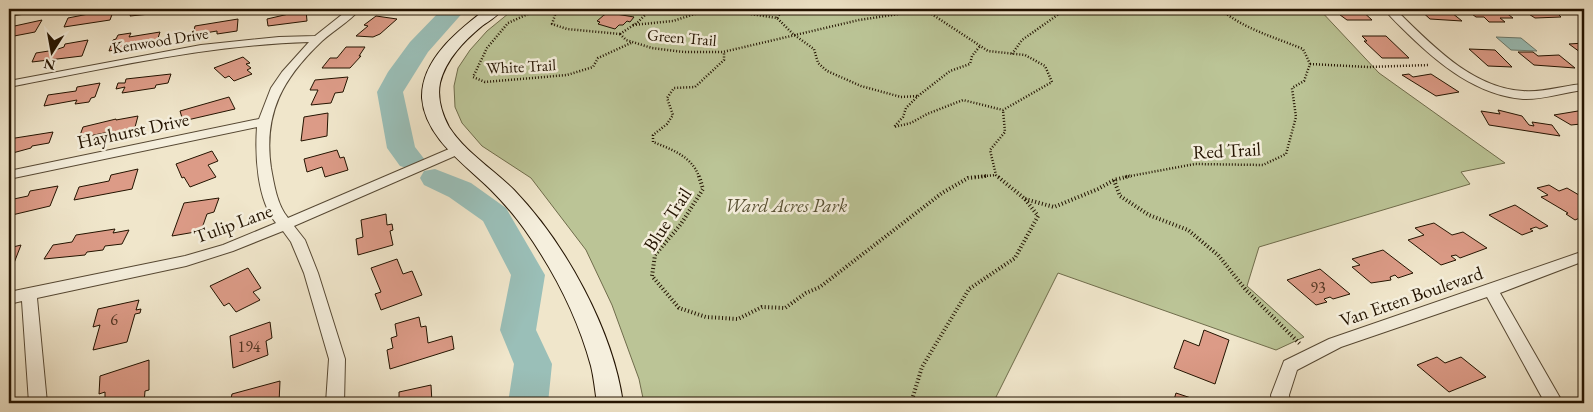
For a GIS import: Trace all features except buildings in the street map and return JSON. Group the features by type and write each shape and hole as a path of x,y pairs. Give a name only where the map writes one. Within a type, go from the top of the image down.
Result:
{"street":[{"path":"9,13 34,9"},
{"path":"335,403 338,359 311,273 298,240 278,216 268,190 262,148 264,122 277,88 286,74 318,39 355,9"},
{"path":"495,9 460,37 451,48 433,80 431,99 437,117 448,137 507,194 557,263 574,296 603,366 610,403"},
{"path":"1389,9 1436,53 1485,87 1508,94 1525,95 1584,87"},
{"name":"Kenwood Drive","path":"9,84 191,50 289,39 318,39"},
{"name":"Hayhurst Drive","path":"9,175 264,122"},
{"name":"Tulip Lane","path":"9,298 186,261 228,248 286,225 460,149"},
{"name":"Van Etten Boulevard","path":"1281,403 1280,395 1290,366 1334,343 1491,290 1584,256"},
{"path":"1491,290 1554,403"},
{"path":"29,294 30,326 35,354 38,403"}],"path":[{"name":"White Trail","path":"539,9 508,23 487,48 473,77 485,82 567,75 592,66 598,58 631,43"},
{"path":"558,9 552,24 567,29 620,34"},
{"name":"Green Trail","path":"651,9 620,34 622,39 631,43 691,52 724,52 843,23 932,9"},
{"path":"777,18 783,9"},
{"path":"925,9 980,46 988,52 1025,55 1045,66 1052,82 1003,110 963,100 927,114 911,123 894,127 906,108 918,96 950,71 970,64 972,56 980,46"},
{"path":"1012,54 1017,44 1056,19 1066,9"},
{"path":"1220,9 1232,19 1253,30 1284,40 1303,49 1310,64 1368,67 1451,64"},
{"path":"633,25 673,20 704,11 731,11 777,18 793,34 814,50 818,63 827,72 861,86 901,97 918,96"},
{"name":"Blue Trail","path":"724,52 724,60 695,87 674,88 667,98 674,115 668,124 653,134 654,142 674,150 696,167 703,190 680,224 655,255 652,276 679,308 706,318 738,319 762,307 785,308 806,293 820,287 942,193 968,178 996,175"},
{"name":"Red Trail","path":"1025,199 1054,207 1098,189 1114,180 1147,172 1195,164 1263,165 1286,154 1286,146 1292,134 1298,107 1292,88 1304,81 1310,64"},
{"path":"911,403 922,367 969,289 1015,258 1038,216 1025,199 996,175 990,150 1005,132 1003,110"},
{"path":"1114,180 1120,196 1149,215 1188,230 1218,255 1246,290 1304,349"}],"green space":[{"name":"Ward Acres Park","path":"514,9 1319,9 1379,73 1505,163 1461,172 1470,184 1259,247 1247,286 1304,337 1276,350 1058,273 993,403 644,403 639,379 612,305 586,250 531,178 482,146 462,123 455,107 454,86 458,68 470,50 487,31"}],"water":[{"path":"1496,37 1521,38 1537,51 1511,50"}],"waterway":[{"path":"410,160 401,148 390,92 401,72 419,47 455,9"},
{"path":"435,178 460,190 495,215 528,275 518,330 533,364 528,403"}]}
